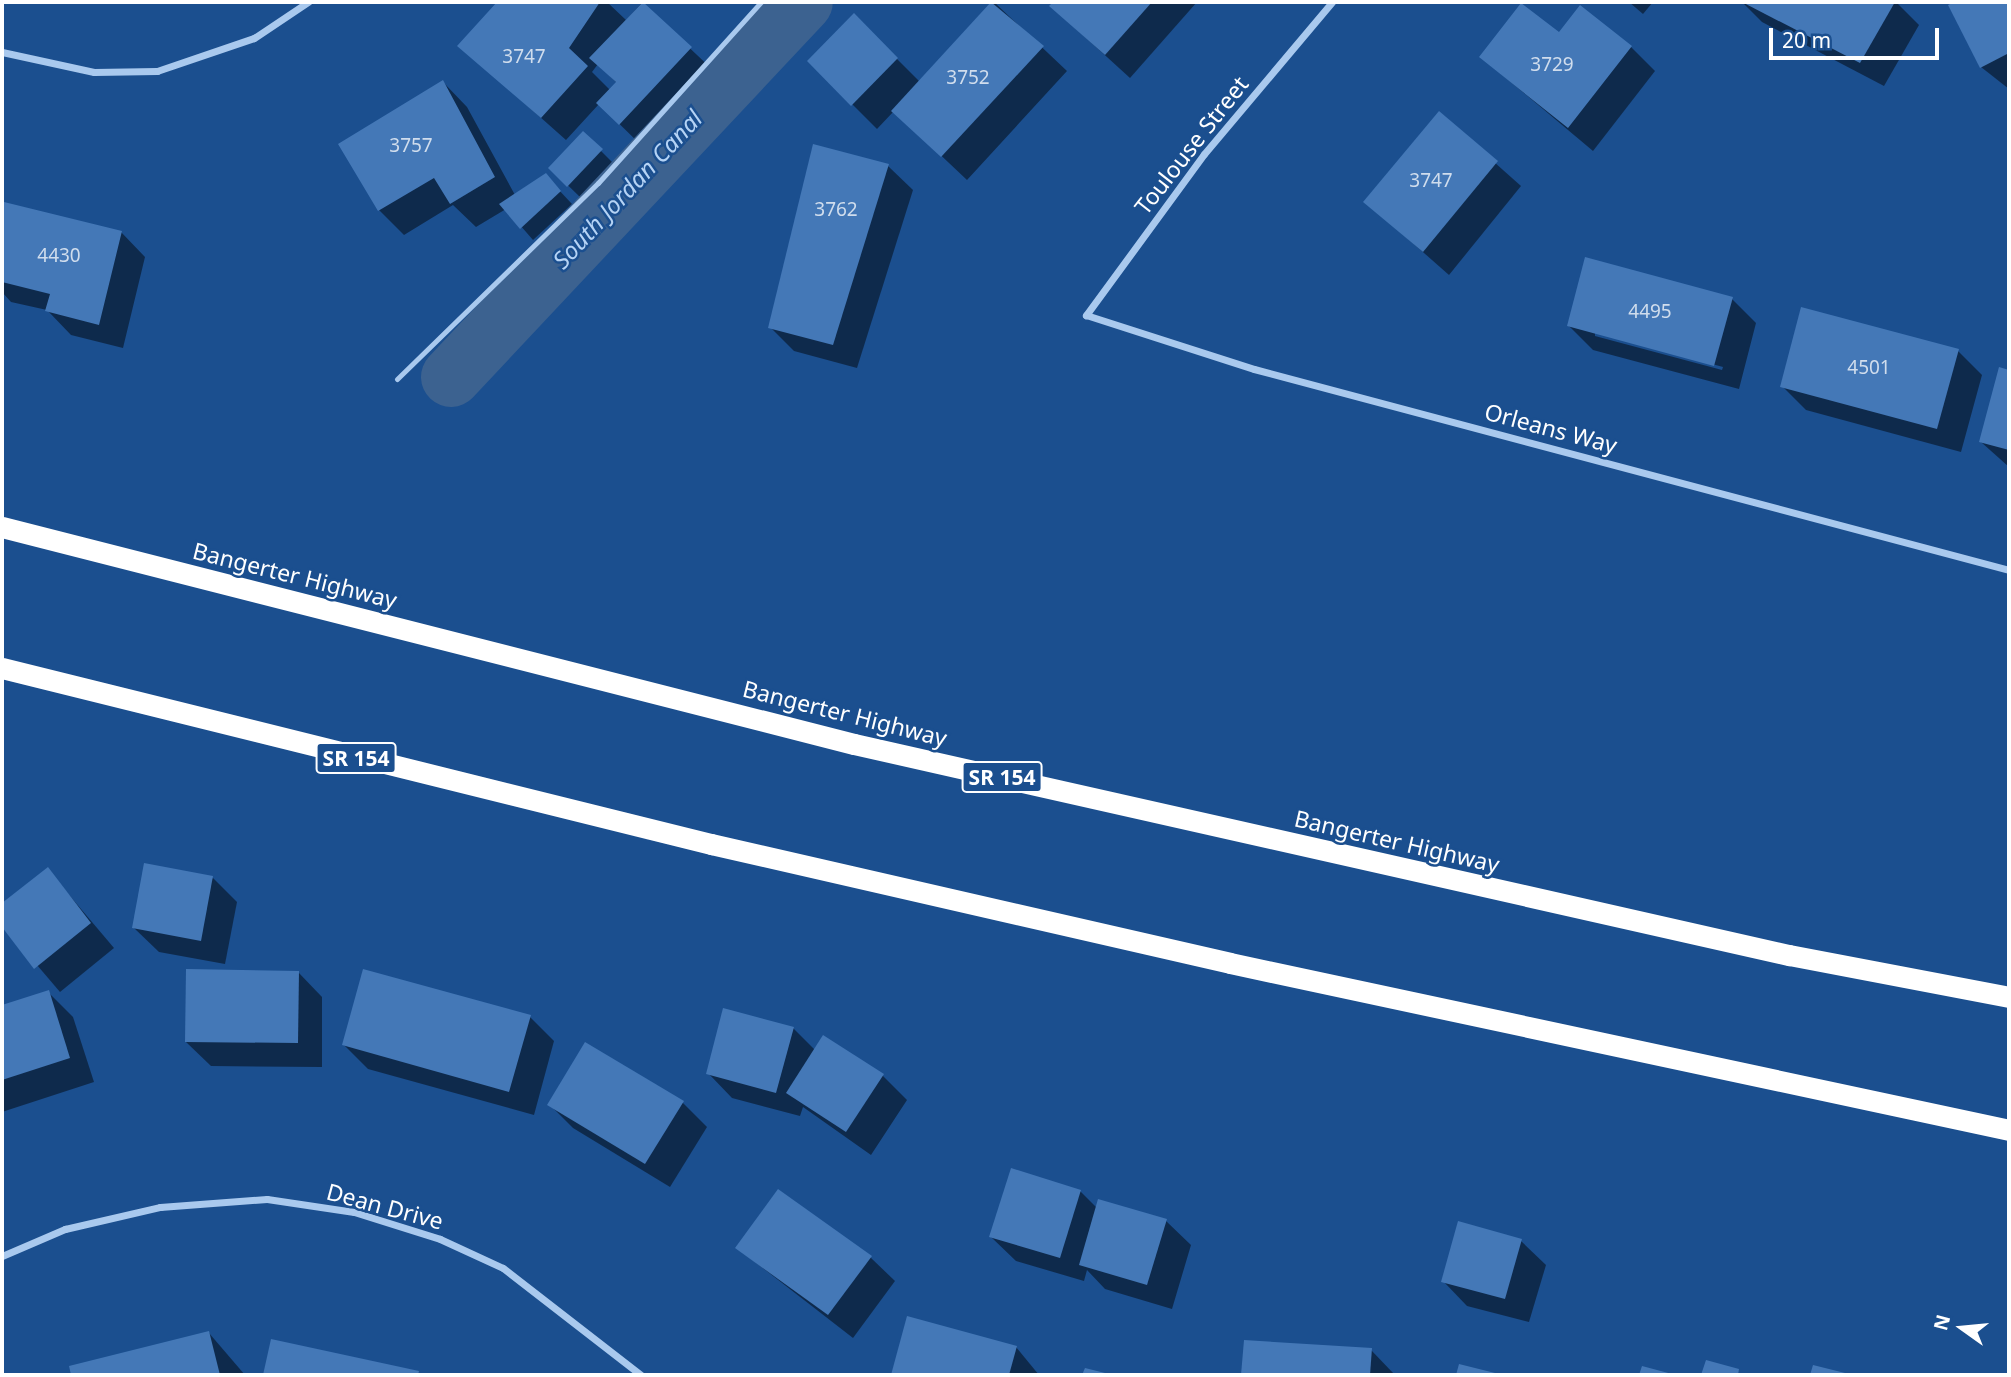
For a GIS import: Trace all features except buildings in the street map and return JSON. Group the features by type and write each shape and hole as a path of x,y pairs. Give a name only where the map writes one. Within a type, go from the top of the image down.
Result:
{"highway":[{"name":"Bangerter Highway","path":"2,527 854,744 1763,949 2009,997"},
{"name":"SR 154","path":"2,668 1203,957 2009,1130"}],"street":[{"path":"2,52 125,74 222,51 308,2"},
{"name":"Toulouse Street","path":"1086,315 1204,155 1332,2"},
{"name":"Orleans Way","path":"1086,315 1254,369 2009,570"},
{"name":"Dean Drive","path":"2,1256 65,1229 160,1207 267,1199 354,1212 440,1239 503,1268 641,1375"}],"lane":[{"path":"397,379 598,183 761,2"}],"waterway":[{"name":"South Jordan Canal","path":"451,377 803,2"}]}
